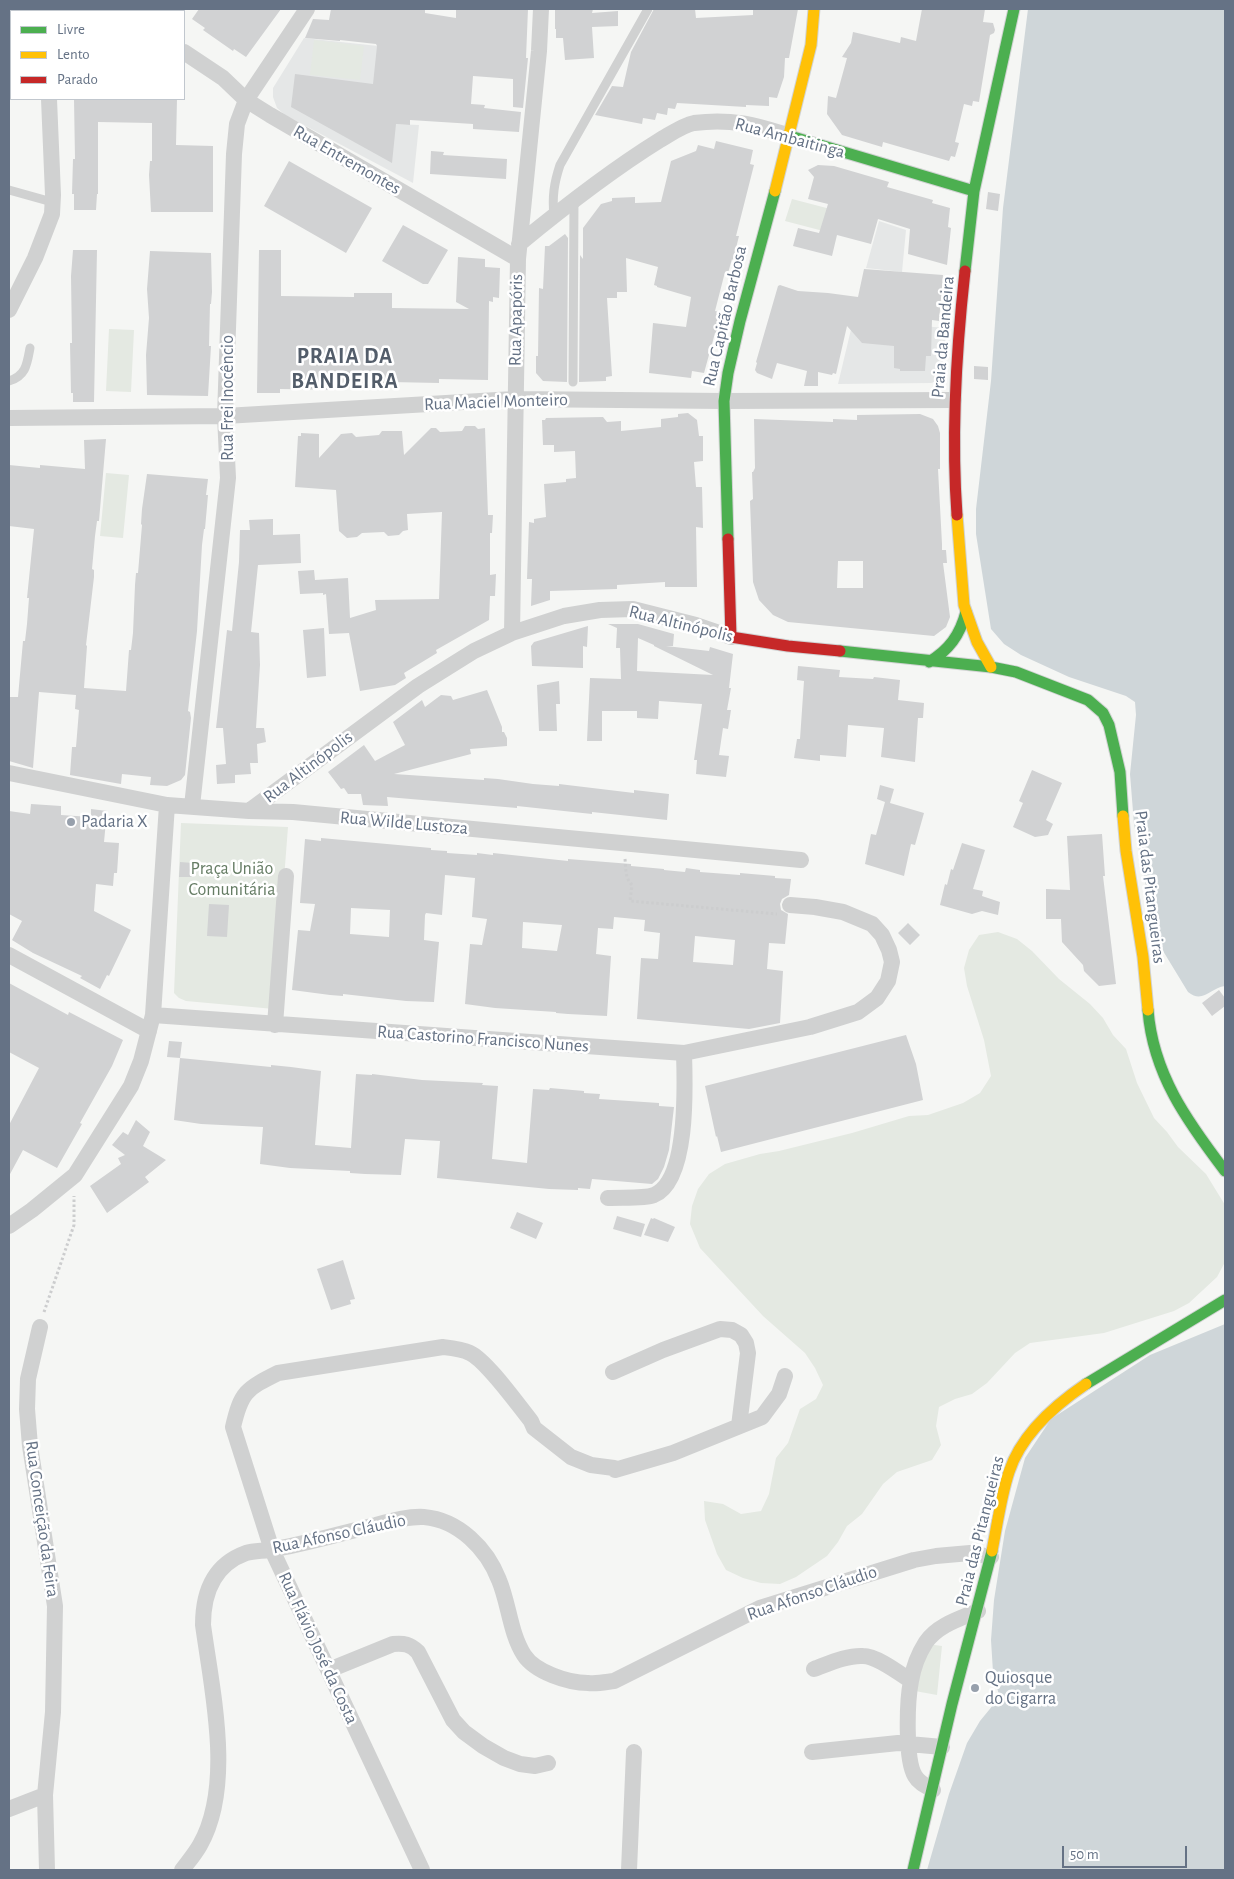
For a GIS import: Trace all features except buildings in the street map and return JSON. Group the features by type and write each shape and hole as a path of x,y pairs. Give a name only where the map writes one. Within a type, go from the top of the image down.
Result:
{"main road":[{"name":"Rua Capitão Barbosa","path":"731,637 724,401 728,373 740,321 790,136 811,45 814,9"},
{"name":"Praia da Bandeira","path":"991,667 977,642 966,612 955,485 954,400 974,191 1014,9"},
{"name":"Rua Ambaitinga","path":"790,136 974,191"},
{"path":"929,662 953,644 966,612"},
{"name":"Rua Altinópolis","path":"731,637 788,646 991,667"},
{"name":"Praia das Pitangueiras","path":"991,667 1016,672 1067,691 1088,700 1103,712 1109,726 1120,772 1126,851 1143,957 1149,1026 1158,1062 1168,1086 1184,1113 1201,1140 1225,1171"},
{"name":"Praia das Pitangueiras","path":"913,1870 952,1704 991,1558 1009,1472 1017,1454 1026,1439 1053,1410 1090,1380 1225,1300"}],"street":[{"name":"Rua Frei Inocêncio","path":"192,806 228,478 225,416 234,154 237,124 246,100 307,9"},
{"name":"Rua Apapóris","path":"512,633 514,399 518,252 539,51 541,9"},
{"name":"Rua Entremontes","path":"185,53 223,78 246,100 518,252"},
{"path":"9,310 35,258 52,214 49,100"},
{"name":"Rua Ambaitinga","path":"518,252 574,199 638,154 691,123 730,121 750,123 790,136"},
{"name":"Rua Maciel Monteiro","path":"9,418 225,416 514,399 724,401 954,400"},
{"name":"Rua Altinópolis","path":"249,811 418,686 474,651 512,633 564,616 600,610 633,609 696,625 731,637"},
{"name":"Rua Wilde Lustoza","path":"9,773 168,805 293,812 802,860"},
{"path":"9,1226 32,1210 74,1175 131,1086 141,1061 153,1015 168,805"},
{"path":"275,1024 286,876"},
{"name":"Rua Castorino Francisco Nunes","path":"153,1015 684,1053 810,1026 858,1012 877,998 888,981 892,962 882,935 872,924 843,912 790,905"},
{"path":"9,955 149,1031"},
{"path":"608,1198 653,1196 664,1189 672,1178 683,1137 684,1053"},
{"name":"Rua Conceição da Feira","path":"40,1327 28,1379 27,1409 30,1446 55,1606 53,1712 45,1794 47,1870"},
{"path":"613,1372 663,1350 720,1329 732,1330 741,1335 746,1343 748,1353 739,1426"},
{"name":"Rua Flávio José da Costa","path":"422,1870 272,1550 233,1427 237,1409 244,1394 260,1382 278,1373 443,1347 456,1349 471,1354 483,1362 531,1421 534,1428 571,1457 591,1465 614,1468 615,1470 673,1453 762,1417 779,1394 784,1376"},
{"name":"Rua Afonso Cláudio","path":"182,1870 200,1845 214,1810 218,1779 218,1742 203,1625 203,1607 206,1593 225,1565 247,1553 272,1550 396,1520 424,1517 453,1526 480,1547 499,1579 513,1630 525,1656 542,1671 569,1681 589,1684 614,1681 760,1608 914,1560 970,1553 991,1558"},
{"path":"933,1790 920,1783 915,1777 909,1762 911,1681 926,1642 940,1627 978,1611"},
{"path":"329,1670 393,1644 402,1643 410,1645 418,1652 453,1720 464,1732 482,1746 520,1764 535,1766 548,1763"},
{"path":"814,1669 853,1656 864,1655 875,1659 911,1681"},
{"path":"812,1752 898,1743 942,1747"},
{"path":"629,1870 634,1752"},
{"path":"9,1809 45,1794"}],"lane":[{"path":"554,216 554,183 560,165 648,9"},
{"path":"9,190 52,202"},
{"path":"573,382 574,199"},
{"path":"952,280 964,284"},
{"path":"9,381 22,375 26,367 30,348"}],"path":[{"path":"625,844 626,872 628,881 632,885 630,901 781,914 790,905"},
{"path":"40,1327 74,1225 74,1175"}],"shaded area":[{"path":"1028,9 1225,9 1225,986 1202,996 1193,995 1188,992 1160,946 1152,918 1134,824 1130,774 1136,715 1135,702 1126,696 1069,677 1021,655 1004,644 991,629 976,534 976,509 991,381 1003,208"},
{"path":"304,38 378,46 395,124 419,125 413,183 285,115 277,108 273,97 273,88"},
{"path":"879,221 906,230 902,272 866,268"},
{"path":"853,321 947,328 941,376 931,383 838,384"},
{"path":"1225,1324 1225,1870 927,1870 949,1794 967,1743 999,1695 993,1672 991,1640 994,1600 1005,1531 1025,1458 1051,1419 1150,1355"}],"green space":[{"path":"314,40 364,46 360,80 310,75"},
{"path":"792,199 838,211 831,233 785,221"},
{"path":"109,329 134,330 131,392 106,391"},
{"path":"106,473 129,475 123,538 100,536"},
{"name":"Praça União Comunitária","path":"181,823 288,827 274,1009 186,1001 174,993"},
{"path":"998,932 1017,939 1032,951 1059,979 1090,1004 1126,1049 1137,1083 1154,1118 1178,1147 1206,1174 1225,1205 1225,1262 1217,1277 1189,1303 1174,1311 1104,1333 1030,1343 1015,1353 987,1383 972,1394 955,1399 939,1407 936,1426 941,1445 932,1460 897,1472 883,1484 862,1514 847,1526 827,1556 796,1577 780,1584 761,1583 743,1578 726,1570 717,1554 705,1520 704,1501 723,1504 741,1514 761,1511 769,1494 776,1458 788,1443 800,1409 816,1399 823,1385 805,1353 763,1316 700,1248 690,1224 692,1206 698,1189 709,1174 725,1164 852,1133 909,1116 928,1115 963,1103 980,1093 991,1076 984,1040 967,986 964,968 969,950 979,935"},
{"path":"920,1643 942,1646 937,1695 915,1691"}],"traffic: fast":[{"path":"965,271 974,191 1014,9"},
{"path":"790,136 974,191"},
{"path":"728,539 724,401 728,373 740,321 775,191"},
{"path":"929,662 953,641 966,612"},
{"path":"840,651 991,667 1016,672 1088,700 1103,713 1109,725 1120,772 1123,816"},
{"path":"1148,1010 1151,1033 1157,1055 1174,1096 1185,1115 1225,1171"},
{"path":"1086,1384 1225,1300"},
{"path":"913,1870 952,1704 992,1551"}],"traffic: slow":[{"path":"775,191 811,45 814,9"},
{"path":"957,515 964,605 977,642 991,667"},
{"path":"1123,816 1126,851 1143,957 1148,1010"},
{"path":"992,1551 1004,1491 1014,1458 1030,1433 1040,1422 1063,1401 1086,1384"}],"traffic: jam":[{"path":"957,515 954,454 955,393 965,271"},
{"path":"728,539 731,637 788,646 840,651"}],"place":[{"name":"Padaria X","path":"71,822"},
{"name":"Quiosque do Cigarra","path":"975,1688"}],"district":[{"name":"PRAIA DA BANDEIRA","path":"345,368"}]}
